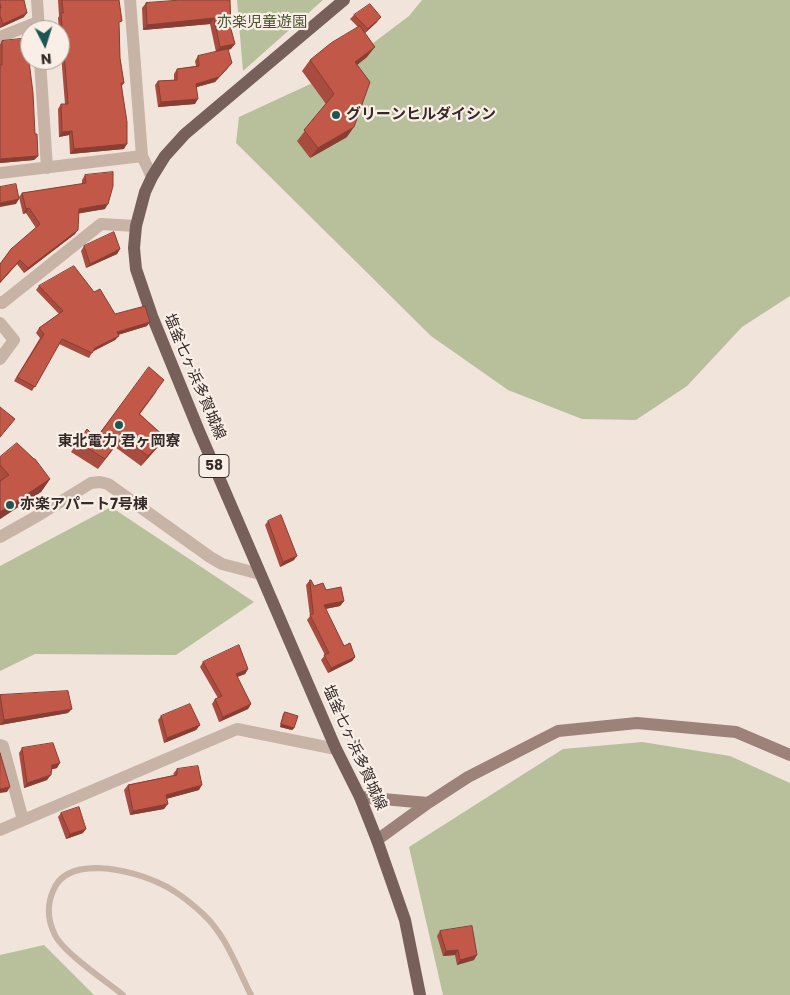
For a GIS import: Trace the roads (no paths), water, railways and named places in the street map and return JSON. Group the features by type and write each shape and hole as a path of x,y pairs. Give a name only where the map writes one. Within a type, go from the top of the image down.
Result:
{"main road":[{"name":"塩釜七ヶ浜多賀城線","path":"344,0 185,134 165,156 152,177 140,207 134,248 136,269 142,290 196,423 336,749 360,797 377,840 405,920 420,995"}],"street":[{"path":"37,0 39,20"},
{"path":"130,0 142,156 152,177"},
{"path":"0,37 20,31"},
{"path":"41,70 47,168"},
{"path":"0,173 142,156"},
{"path":"1,304 102,224 136,226"},
{"path":"0,323 14,340 0,360"},
{"path":"0,537 39,516 91,483 100,482 108,484 222,564 260,574"},
{"path":"377,840 428,802 468,777 558,731 637,723 736,732 790,755"},
{"path":"0,830 237,729 336,749"},
{"path":"0,745 3,746 23,820"},
{"path":"360,797 428,802"}],"lane":[{"path":"123,995 65,948 55,936 49,917 50,898 56,884 68,872 84,868 113,870 139,875 161,883 187,900 204,915 221,935 251,995"}],"place":[{"name":"グリーンヒルダイシン","path":"336,115"},
{"name":"東北電力 君ヶ岡寮","path":"119,425"},
{"name":"亦楽アパート7号棟","path":"10,505"}],"park label":[{"name":"亦楽児童遊園","path":"262,23"}]}
